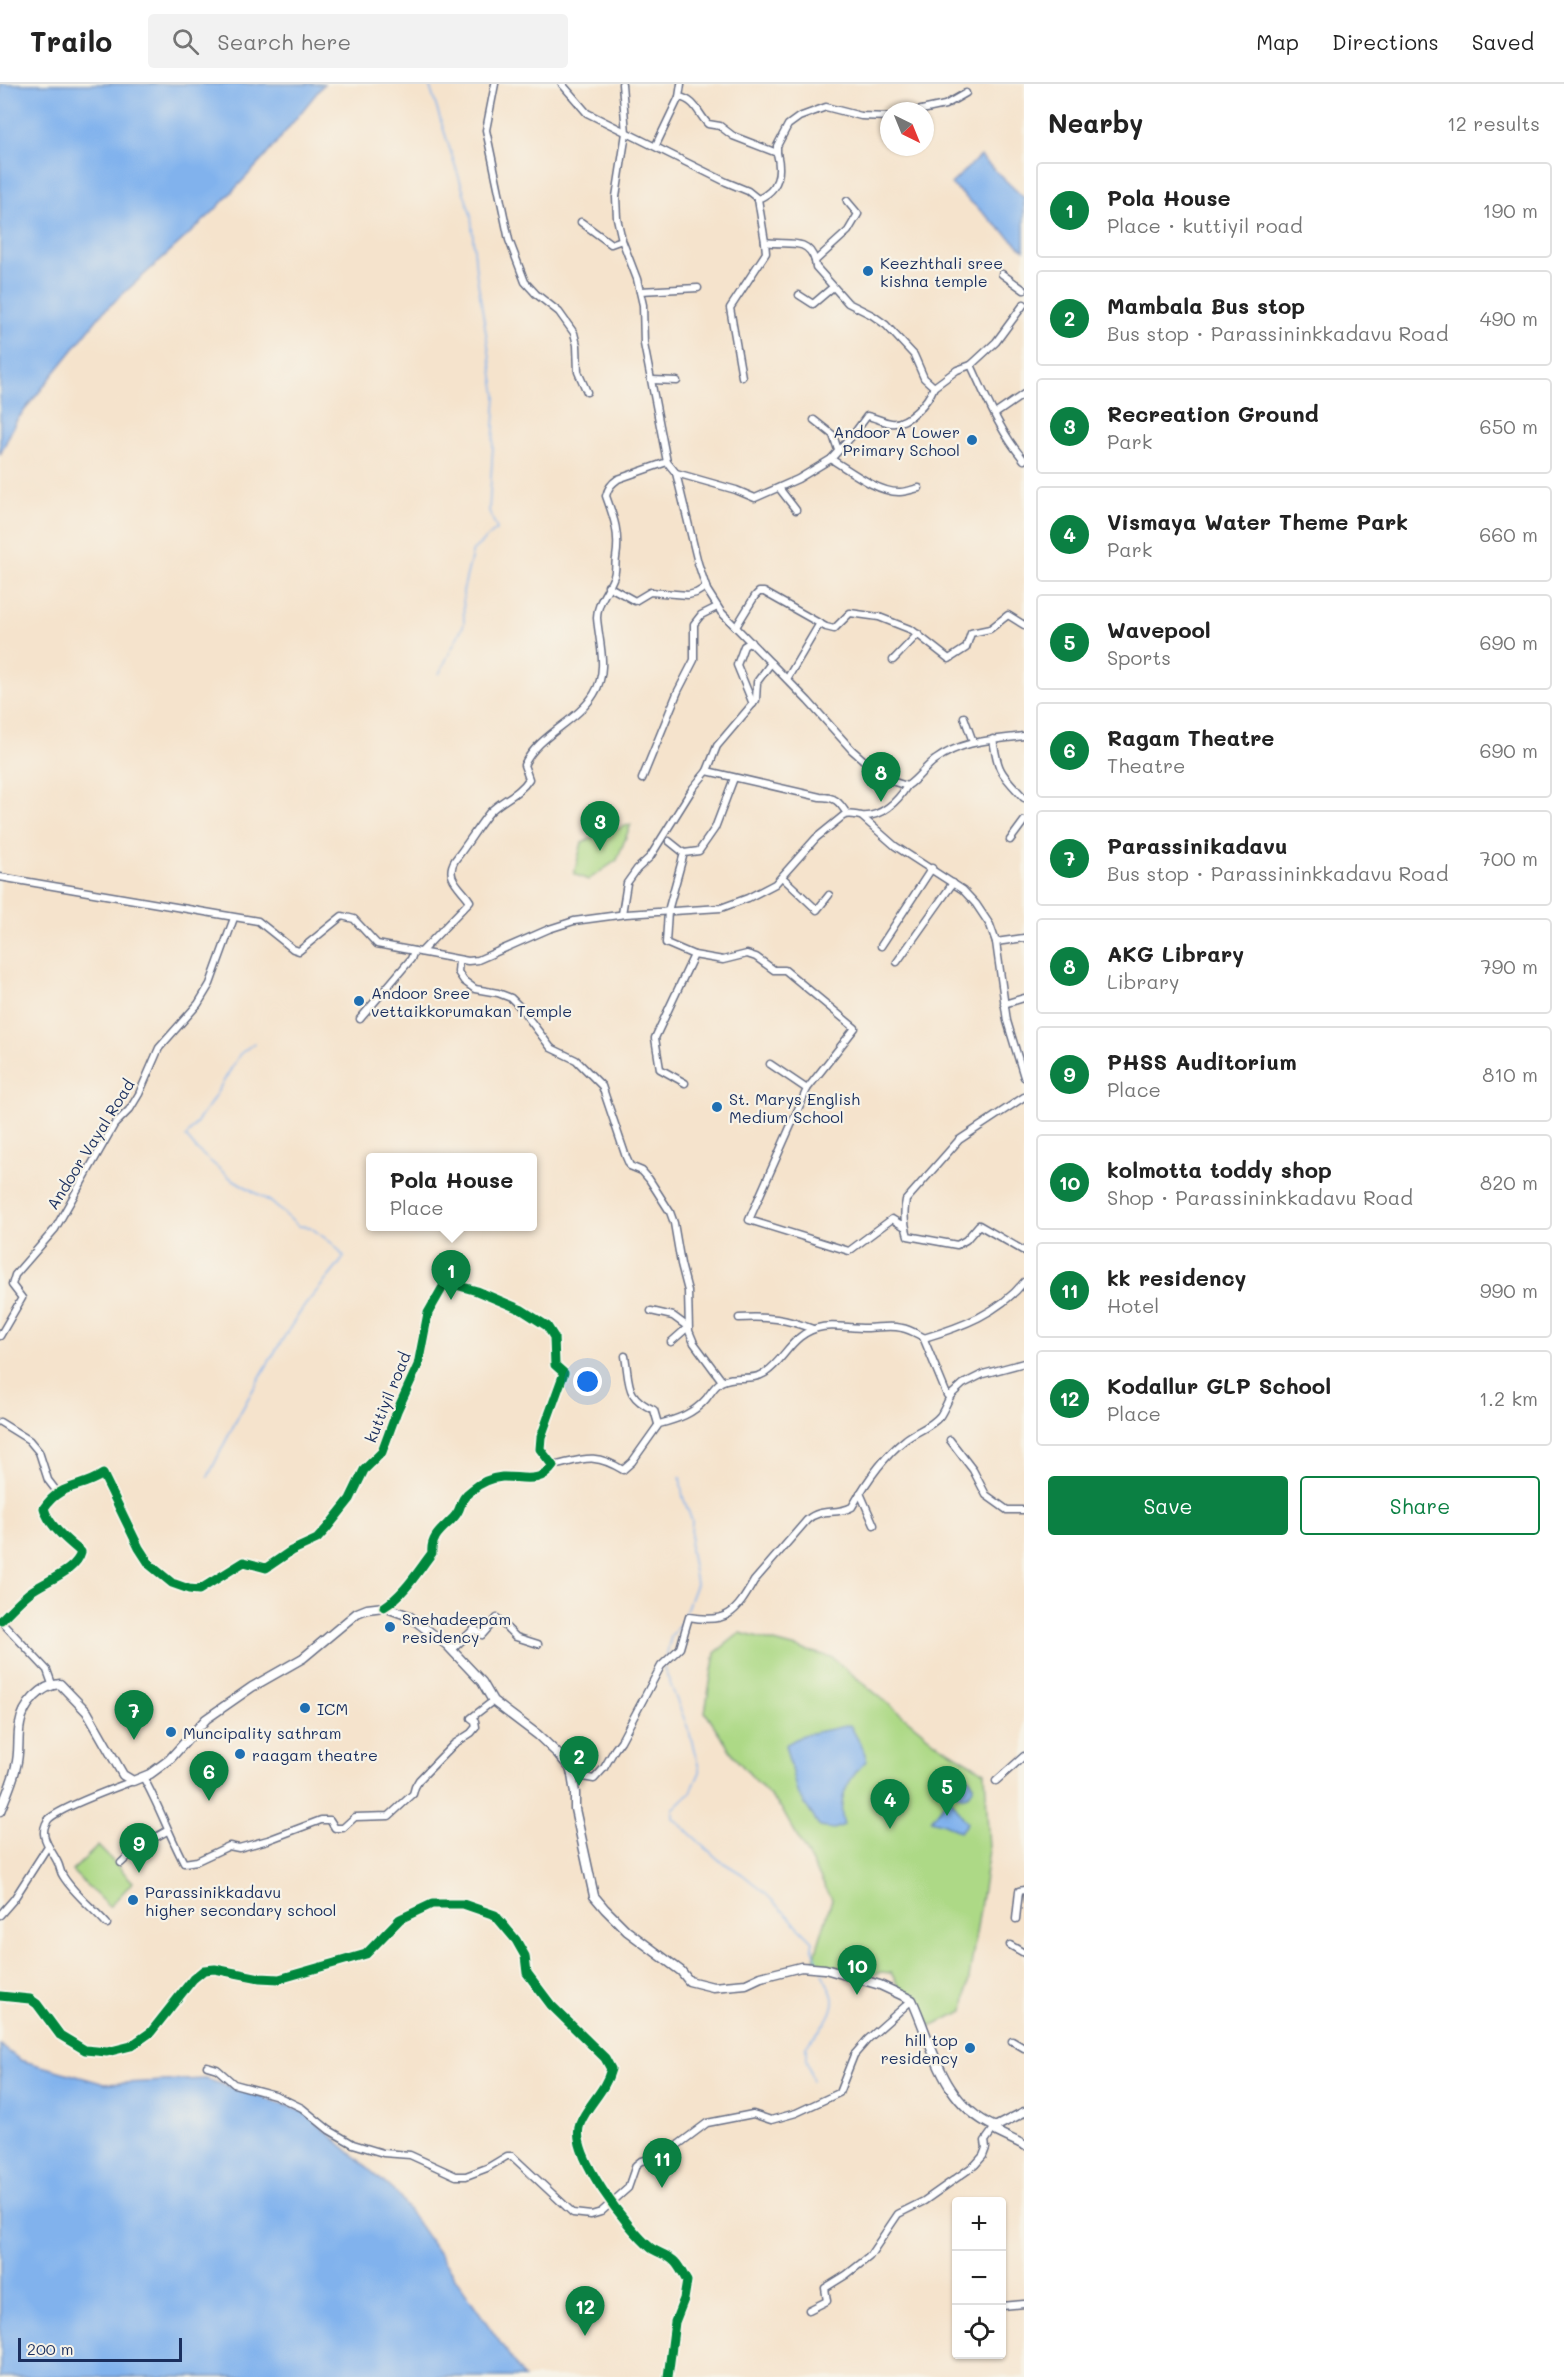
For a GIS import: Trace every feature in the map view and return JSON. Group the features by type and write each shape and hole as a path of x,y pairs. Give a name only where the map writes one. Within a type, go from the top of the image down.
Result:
{"main road":[{"path":"0,1810 16,1766 20,1722 41,1690 52,1684 60,1684 87,1712 123,1775 133,1781 150,1774 169,1760 188,1737 217,1711 252,1687 303,1658 357,1613 384,1607 409,1616 447,1645 482,1682 493,1701 538,1735 570,1768 575,1793 575,1809 594,1896 604,1910 627,1931 681,1971 689,1982 713,1987 746,1984 762,1977 801,1967 825,1969 880,1986 912,2000 941,2075 977,2118 995,2127 997,2132 1024,2145"},
{"path":"995,2127 1024,2112"}],"street":[{"path":"495,84 486,130 509,240 525,282 559,312 574,333 578,372 587,392"},
{"path":"562,84 587,113 748,191 758,199 766,253 730,308 742,377"},
{"path":"622,84 626,133 616,197 622,240 643,305 642,332 667,462 676,473 706,587 717,607 852,750 885,778 893,783 908,786"},
{"path":"656,146 679,97 681,84"},
{"path":"934,107 945,105 966,93"},
{"path":"679,97 693,104 708,124 720,126 733,136 777,153"},
{"path":"758,199 766,194 779,179 781,169 777,146 788,125 799,117 826,107 861,116 880,117"},
{"path":"815,261 848,231 858,214 847,201"},
{"path":"581,222 611,244 622,240"},
{"path":"765,242 808,246 816,267 833,287 848,303 872,315 886,326 914,355 924,378 934,387"},
{"path":"1002,274 1024,290"},
{"path":"799,295 813,304 833,287"},
{"path":"640,291 698,288"},
{"path":"676,473 736,490 755,498 798,479 831,459 867,416 888,422 901,422 918,410 934,387 957,370 971,365 996,342 1024,304"},
{"path":"971,365 1013,447 1024,460"},
{"path":"651,380 677,381"},
{"path":"995,414 1024,394"},
{"path":"814,420 833,435 838,450"},
{"path":"831,459 864,480 891,491 901,492 919,488"},
{"path":"360,1019 411,959 470,901 450,873 455,860 489,814 506,799 520,791 529,779 524,765 528,758 557,729 582,709 594,694 601,675 602,649 597,616 602,596 614,576 619,538 606,496 608,488 618,479 667,462"},
{"path":"778,488 796,510"},
{"path":"608,586 634,601 650,592 688,595 706,587"},
{"path":"736,627 759,592 764,592 834,630 846,615 879,616 918,634 950,659 966,648 971,633 990,629 1005,616 1015,618 1024,625"},
{"path":"642,779 678,691 694,660 694,624 699,617 717,607"},
{"path":"787,679 820,623"},
{"path":"893,660 918,634"},
{"path":"751,642 744,646 737,665 753,704"},
{"path":"622,914 627,883 650,857 693,788 707,771 717,746 756,700 757,682 771,663"},
{"path":"964,717 973,742"},
{"path":"0,877 258,921 293,949 299,951 338,918 347,916 354,919 377,944 459,960 478,960 549,929 574,921 622,914 721,908 763,891 782,877 816,838 847,814 873,815 884,810 933,761 951,749 973,742 1024,736"},
{"path":"993,739 997,764 1001,773 1024,798"},
{"path":"707,771 833,798 847,814"},
{"path":"669,841 684,853 699,851 715,828 734,778"},
{"path":"861,816 896,846 953,883 976,904 990,925 996,942 1007,1021 1024,1077"},
{"path":"1010,840 1024,821"},
{"path":"684,853 668,911 666,943 694,955 723,960 747,954 756,957 774,970 784,970 855,1028 807,1089 748,1220 849,1251 892,1219 906,1227"},
{"path":"881,946 932,868"},
{"path":"782,877 817,910 829,895"},
{"path":"897,962 953,883"},
{"name":"Andoor Vayal Road","path":"0,1336 22,1298 12,1285 15,1275 55,1229 114,1125 130,1109 139,1094 159,1048 198,1004 210,984 234,918"},
{"path":"996,942 1024,938"},
{"path":"685,1083 660,1069 654,1038 694,955"},
{"path":"459,960 458,972 464,981 475,989 498,993 511,999 552,1048 576,1060 602,1086 630,1166 642,1171 649,1179 674,1222 688,1291 688,1327 694,1343 723,1381"},
{"path":"1004,1004 1024,999"},
{"path":"770,1064 807,1089"},
{"path":"1024,1097 959,1140 906,1200 904,1209 909,1236 957,1245 966,1240 979,1226 1024,1251"},
{"path":"924,1338 987,1315 1024,1282"},
{"name":"kuttiyil road","path":"58,1493 103,1474 139,1548 150,1565 172,1583 200,1590 244,1562 266,1568 291,1551 317,1539 350,1498 364,1470 382,1452 418,1365 428,1313 436,1296 444,1285 449,1283 477,1291 522,1310 547,1326 554,1337 555,1365 564,1373 541,1437 540,1449 553,1466"},
{"path":"651,1311 673,1316 688,1327"},
{"path":"739,1318 787,1319 813,1329"},
{"path":"384,1607 392,1603 418,1572 432,1553 431,1545 438,1533 457,1515 460,1501 471,1490 485,1481 501,1477 533,1479 550,1471 553,1466 587,1458 602,1458 623,1470 632,1462 658,1424 675,1420 696,1410 719,1382 763,1375 779,1362 788,1348 813,1329 831,1325 904,1328 924,1338 947,1395 951,1395"},
{"path":"671,1342 688,1327"},
{"path":"625,1356 633,1396 639,1403 654,1410 658,1424"},
{"path":"572,1775 594,1779 604,1768 633,1721 660,1666 680,1648 689,1617 709,1621 729,1614 748,1592 754,1581 807,1520 815,1513 845,1511 852,1507 860,1492 895,1449 940,1416 951,1395 963,1384 983,1374 1024,1363"},
{"path":"0,1422 29,1440 39,1452 48,1480 58,1493 44,1508 45,1512 51,1522 81,1552 80,1557 69,1567 29,1593 0,1620 47,1670 52,1684"},
{"path":"950,1440 973,1470 986,1495 1007,1510 1024,1509"},
{"path":"860,1492 874,1525"},
{"path":"447,1645 454,1648 474,1629 482,1635 497,1618 516,1637 538,1644"},
{"path":"142,1777 152,1793 167,1831 184,1863 198,1861 229,1846 239,1848 268,1840 321,1820 330,1820 335,1828 343,1827 355,1817 389,1816 413,1794 419,1780 454,1744 471,1733 476,1727 475,1721 471,1718 493,1701"},
{"path":"996,1781 1024,1756"},
{"path":"107,1924 62,1874 45,1840 44,1830 49,1819 64,1810 133,1781"},
{"path":"121,1863 138,1847 167,1831"},
{"path":"0,1915 14,1899 48,1846"},
{"path":"1016,1919 1019,1891 1024,1890"},
{"path":"0,1996 30,1999 37,2004 60,2035 85,2050 107,2052 131,2046 151,2032 193,1979 204,1970 216,1968 260,1978 279,1979 366,1954 400,1919 432,1904 463,1904 495,1915 516,1940 525,1956 527,1973 551,2005 605,2058 611,2069 608,2080 579,2126 579,2143 589,2166 628,2223 651,2247 675,2261 687,2281 684,2299 675,2322 668,2377"},
{"path":"1010,1945 1024,1953"},
{"path":"207,2066 217,2069 234,2084 275,2095 302,2108 329,2130 360,2146 383,2153 410,2155 456,2176 466,2176 487,2168 507,2156 512,2156 573,2213 591,2215 601,2212 628,2188 636,2165 641,2161 663,2156 707,2123 753,2114 771,2120 796,2113 839,2093 854,2055 868,2039 912,2000"},
{"path":"1012,2041 1024,2048"},
{"path":"808,2310 827,2301 825,2288 869,2257 898,2214 924,2201 975,2165 983,2156 986,2141 995,2127"},
{"path":"1006,2306 1024,2304"}],"green space":[{"path":"631,824 617,860 588,880 574,874 582,842"},
{"path":"740,1633 831,1657 935,1742 985,1772 989,1850 964,2011 930,2026 916,1997 903,1993 891,1973 881,1972 864,1978 838,1967 813,1962 832,1899 781,1808 736,1759 705,1712 715,1653"},
{"path":"98,1846 133,1882 109,1907 72,1871"}],"water":[{"path":"0,84 324,84 264,158 211,214 103,312 16,421 0,455"},
{"path":"980,156 1024,198 1024,250 951,184"},
{"path":"850,1725 866,1754 866,1761 845,1790 842,1807 844,1825 834,1829 820,1827 797,1792 785,1745 803,1735"},
{"path":"959,1776 967,1776 973,1782 973,1790 967,1796 959,1796 953,1790 953,1782"},
{"path":"949,1797 967,1823 960,1832 931,1820"},
{"path":"0,2045 20,2060 105,2084 206,2079 303,2111 398,2195 524,2377 0,2377"}],"waterway":[{"path":"429,84 471,215 476,271 496,395 489,511 497,529 473,550 463,591 464,624 439,674"},
{"path":"208,1477 263,1371 306,1304 344,1257 333,1244 310,1227 298,1226 271,1202 229,1177 197,1150 186,1137 210,1104 240,1054 254,1043"},
{"path":"666,1657 671,1637 682,1621 696,1584 690,1549 692,1521 683,1497 680,1477"},
{"path":"664,1668 689,1731 700,1772 691,1792 673,1809 673,1818 719,1860 742,1874 763,1891 813,1941 812,1946 818,1962"},
{"path":"813,2081 806,2060 806,2046 824,2024 833,2006 832,1994 822,1973"}],"cycle path":[{"path":"1,1620 29,1593 66,1571 78,1559 81,1552 54,1526 44,1508 57,1494 103,1474 139,1548 150,1565 172,1583 189,1589 199,1590 244,1562 266,1568 291,1551 317,1539 350,1499 364,1470 382,1452 397,1411 418,1365 428,1313 444,1285 449,1283 477,1291 522,1310 547,1326 554,1337 555,1365 564,1373 541,1437 540,1449 553,1466 548,1472 536,1478 502,1477 490,1480 468,1494 457,1513 433,1541 432,1553 416,1575 398,1596 384,1607"},
{"path":"0,1996 30,1999 37,2004 60,2035 85,2050 107,2052 131,2046 151,2032 193,1979 204,1970 215,1969 260,1978 279,1979 366,1954 400,1919 432,1904 463,1904 495,1915 516,1940 525,1956 527,1973 551,2005 605,2058 611,2069 605,2085 583,2117 579,2137 591,2171 616,2209 651,2248 675,2262 687,2281 684,2299 675,2322 668,2377"}],"place":[{"name":"Keezhthali sree kishna temple","path":"868,271"},
{"name":"Andoor A Lower Primary School","path":"972,440"},
{"name":"AKG Library","path":"881,802"},
{"name":"Recreation Ground","path":"600,851"},
{"name":"Andoor Sree vettaikkorumakan Temple","path":"359,1001"},
{"name":"St. Marys English Medium School","path":"717,1107"},
{"name":"Pola House","path":"451,1300"},
{"name":"Snehadeepam residency","path":"390,1627"},
{"name":"ICM","path":"305,1708"},
{"name":"Muncipality sathram","path":"171,1732"},
{"name":"Parassinikadavu","path":"134,1740"},
{"name":"raagam theatre","path":"240,1754"},
{"name":"Mambala Bus stop","path":"579,1786"},
{"name":"Ragam Theatre","path":"209,1801"},
{"name":"Wavepool","path":"947,1816"},
{"name":"Vismaya Water Theme Park","path":"890,1829"},
{"name":"PHSS Auditorium","path":"139,1873"},
{"name":"Parassinikkadavu higher secondary school","path":"133,1900"},
{"name":"kolmotta toddy shop","path":"857,1995"},
{"name":"hill top residency","path":"970,2048"},
{"name":"kk residency","path":"662,2188"},
{"name":"Kodallur GLP School","path":"585,2336"}]}
